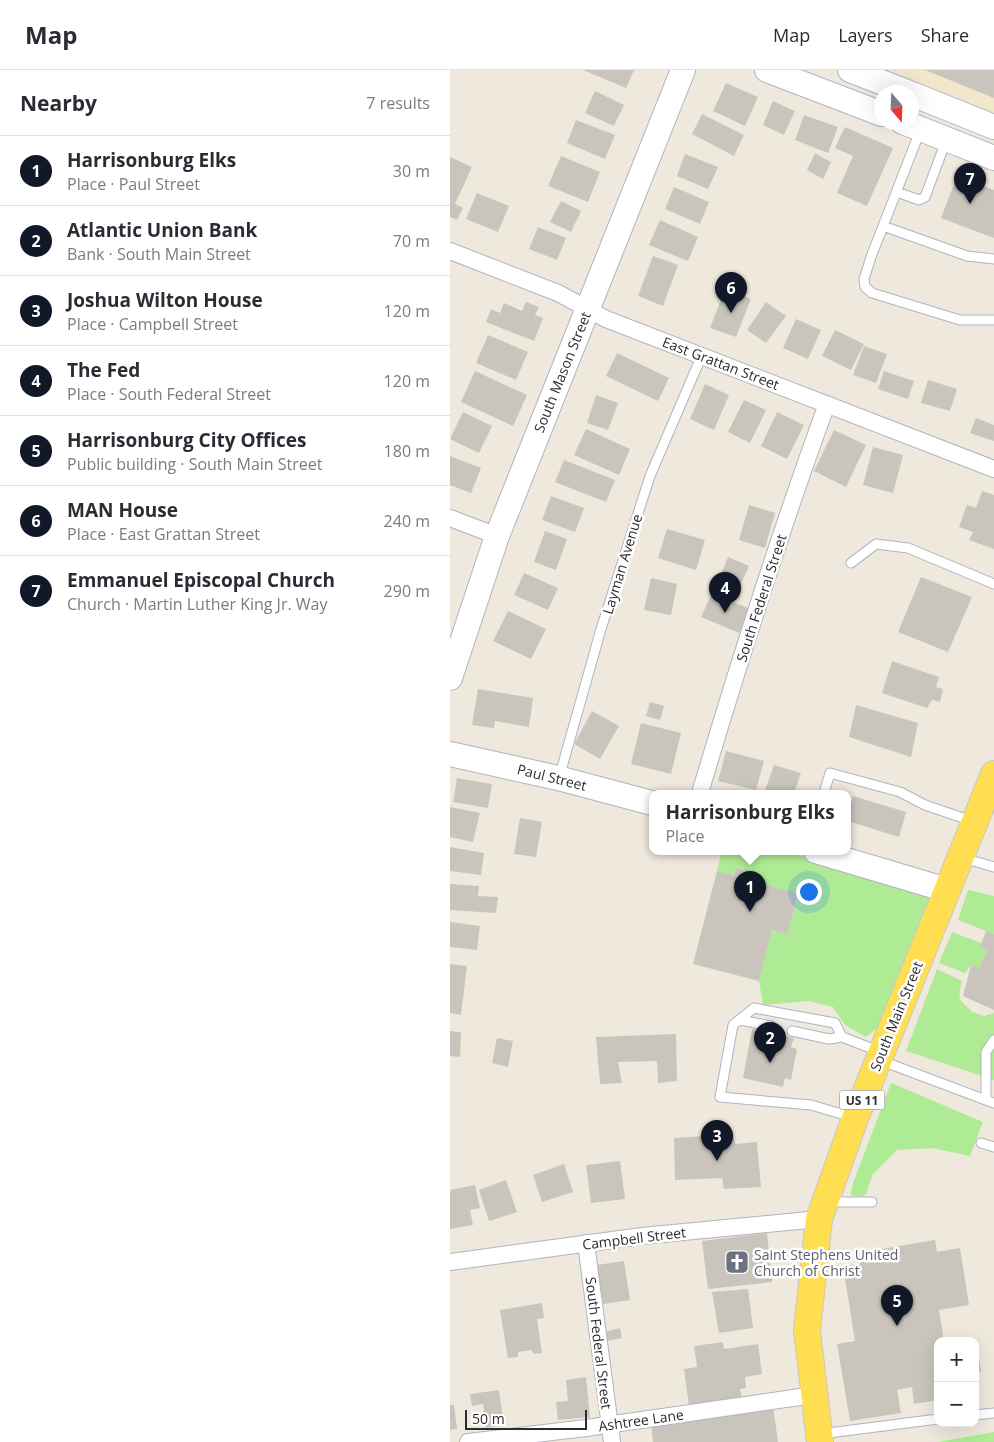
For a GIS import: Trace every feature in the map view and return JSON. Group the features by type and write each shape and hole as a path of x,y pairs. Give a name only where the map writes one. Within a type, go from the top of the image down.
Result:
{"main road":[{"name":"South Mason Street","path":"450,678 497,536 683,70"},
{"path":"767,70 874,111"},
{"path":"850,70 889,85"},
{"path":"919,97 994,127"},
{"path":"919,129 994,158"},
{"name":"Paul Street","path":"450,754 558,778 649,802"},
{"name":"South Main Street","path":"819,1438 807,1330 822,1210 855,1118 994,774"},
{"path":"829,855 947,890"}],"street":[{"name":"East Grattan Street","path":"450,251 572,299 606,319 994,469"},
{"name":"South Federal Street","path":"701,790 749,633 827,404"},
{"path":"450,518 497,536"},
{"name":"Campbell Street","path":"450,1262 822,1210"},
{"name":"South Federal Street","path":"586,1243 612,1442"},
{"name":"Ashtree Lane","path":"468,1442 609,1425 814,1395"}],"lane":[{"path":"911,130 897,192 871,257 864,279 865,287 872,293 960,320 994,320"},
{"path":"897,192 919,200 925,197 947,139"},
{"path":"883,226 967,256 994,259"},
{"name":"Layman Avenue","path":"558,778 601,629 650,476 702,355"},
{"path":"851,563 876,544 908,548 994,584"},
{"path":"825,790 830,773 900,792 925,805 975,822"},
{"path":"961,857 994,867"},
{"path":"842,1037 835,1023 754,1008 733,1025 720,1097 812,1105 855,1118"},
{"path":"740,1020 770,1026"},
{"path":"792,1031 829,1039 842,1037 880,1056 990,1101 986,1052 994,1040"},
{"path":"981,1143 994,1148"},
{"path":"822,1210 872,1202"},
{"path":"979,1415 994,1413"},
{"path":"819,1438 934,1420"}],"shaded area":[{"path":"863,70 994,70 994,112 919,88 919,85 910,85"}],"green space":[{"path":"721,855 798,855 933,895 881,1025 866,1037 845,1025 833,1007 809,1001 763,1005 759,981 772,930 788,934 798,894 760,884 762,874 736,868 734,875 717,871"},
{"path":"968,890 994,896 994,934 958,920"},
{"path":"952,932 981,943 981,947 987,950 979,968 971,965 965,973 939,963"},
{"path":"937,969 962,981 960,998 972,1012 984,1016 994,1013 994,1080 906,1051"},
{"path":"891,1083 983,1122 970,1156 932,1148 897,1150 873,1174 866,1194 861,1197 851,1195 852,1186"},
{"path":"994,1432 994,1442 938,1442"}],"building":[{"path":"583,70 634,70 626,88"},
{"path":"925,70 994,70 994,98"},
{"path":"726,83 758,97 745,126 713,111"},
{"path":"595,91 624,105 614,126 585,113"},
{"path":"773,101 795,111 784,135 763,125"},
{"path":"702,114 744,135 734,156 692,134"},
{"path":"804,115 838,127 828,153 795,140"},
{"path":"576,120 615,135 605,159 567,143"},
{"path":"845,127 893,148 867,206 837,193 853,156 835,148"},
{"path":"815,153 831,162 823,179 807,170"},
{"path":"685,154 718,167 708,189 677,176"},
{"path":"561,156 600,172 588,202 548,186"},
{"path":"450,157 472,167 455,204 463,208 457,220 450,217"},
{"path":"957,176 994,190 994,238 941,218"},
{"path":"674,187 709,202 700,224 665,209"},
{"path":"477,193 509,206 498,232 466,219"},
{"path":"561,201 581,211 571,232 550,222"},
{"path":"660,220 698,237 688,261 649,245"},
{"path":"538,227 566,238 557,260 529,249"},
{"path":"653,256 678,265 663,306 638,296"},
{"path":"725,289 751,299 736,337 710,328"},
{"path":"526,302 539,307 535,315 543,318 534,341 486,322 491,309 500,313 504,303 522,311"},
{"path":"766,302 786,316 766,343 747,330"},
{"path":"796,319 821,330 808,359 783,348"},
{"path":"835,330 864,344 851,370 822,356"},
{"path":"488,335 528,352 516,380 476,363"},
{"path":"864,346 887,354 876,383 853,375"},
{"path":"617,353 669,378 658,401 606,376"},
{"path":"475,371 527,395 513,426 461,402"},
{"path":"884,371 914,381 908,399 878,389"},
{"path":"928,380 957,389 950,411 921,403"},
{"path":"705,384 729,395 714,430 690,419"},
{"path":"596,395 618,403 608,430 587,423"},
{"path":"744,400 766,410 750,443 728,432"},
{"path":"463,412 492,426 479,453 450,439"},
{"path":"777,412 804,425 787,459 761,446"},
{"path":"976,418 994,425 994,441 970,433"},
{"path":"586,429 630,449 619,475 574,455"},
{"path":"834,430 866,445 846,487 814,471"},
{"path":"873,447 903,455 893,493 863,485"},
{"path":"450,456 481,468 471,493 450,485"},
{"path":"564,460 615,480 606,502 555,482"},
{"path":"982,491 994,495 994,549 969,540 973,532 959,527 967,505 976,508"},
{"path":"551,496 584,508 575,532 542,520"},
{"path":"749,505 775,513 765,548 739,540"},
{"path":"667,529 705,540 696,570 658,558"},
{"path":"545,531 567,539 556,570 534,562"},
{"path":"728,557 749,566 739,588 719,579"},
{"path":"524,573 558,588 548,610 514,595"},
{"path":"921,577 972,597 948,652 898,632"},
{"path":"651,578 677,584 671,615 644,610"},
{"path":"712,593 750,609 739,633 701,617"},
{"path":"508,611 546,629 531,659 493,641"},
{"path":"892,661 939,677 936,687 943,689 940,702 932,700 927,708 882,693"},
{"path":"478,689 533,698 529,727 495,721 494,728 472,725"},
{"path":"650,702 664,706 660,720 646,716"},
{"path":"856,705 918,723 911,757 849,737"},
{"path":"592,711 619,726 600,759 574,744"},
{"path":"641,723 681,733 671,774 631,764"},
{"path":"726,751 764,761 756,790 718,781"},
{"path":"774,765 801,773 795,790 765,790"},
{"path":"457,778 492,784 488,808 453,802"},
{"path":"853,796 906,812 899,837 851,822"},
{"path":"450,807 480,813 473,842 450,837"},
{"path":"520,818 542,822 536,857 514,854"},
{"path":"450,847 484,853 481,875 450,871"},
{"path":"736,868 762,874 760,884 798,893 788,934 772,930 759,981 693,964 717,871 734,875"},
{"path":"450,884 479,886 478,896 498,897 496,913 450,910"},
{"path":"450,922 480,926 477,950 450,947"},
{"path":"986,931 994,934 994,1010 963,996 971,965 979,968 987,950 980,947"},
{"path":"450,964 467,966 461,1015 450,1013"},
{"path":"752,1029 794,1038 791,1047 797,1049 791,1080 785,1078 783,1087 743,1078"},
{"path":"450,1031 461,1032 460,1057 450,1056"},
{"path":"676,1034 677,1081 658,1083 657,1061 618,1062 622,1083 600,1084 596,1037"},
{"path":"497,1038 513,1041 508,1067 492,1063"},
{"path":"733,1134 735,1144 757,1142 761,1187 724,1189 722,1178 675,1180 674,1138"},
{"path":"620,1161 625,1199 591,1203 586,1165"},
{"path":"564,1164 573,1192 542,1202 533,1175"},
{"path":"506,1180 517,1212 489,1221 479,1190"},
{"path":"475,1185 480,1208 470,1210 473,1225 450,1229 450,1190"},
{"name":"Saint Stephens United Church of Christ","path":"767,1233 772,1282 708,1289 702,1241"},
{"path":"935,1240 937,1252 960,1248 969,1305 939,1310 943,1337 934,1337 934,1401 914,1404 912,1387 897,1390 901,1413 850,1421 837,1344 855,1341 843,1266 860,1264 858,1253"},
{"path":"624,1261 630,1300 603,1304 597,1265"},
{"path":"748,1289 753,1328 719,1333 712,1292"},
{"path":"542,1303 544,1318 537,1319 542,1353 533,1354 532,1350 518,1352 518,1357 508,1358 500,1310"},
{"path":"620,1328 622,1338 607,1341 605,1332"},
{"path":"723,1342 724,1349 758,1344 762,1374 745,1377 746,1388 740,1389 742,1399 689,1406 684,1369 697,1367 694,1346"},
{"path":"586,1377 590,1417 558,1420 556,1402 568,1401 566,1380"},
{"path":"499,1390 504,1425 486,1428 483,1404 472,1406 470,1394"},
{"path":"450,1405 454,1405 457,1429 450,1430"},
{"path":"773,1406 778,1442 653,1442 651,1422"}],"place":[{"name":"Emmanuel Episcopal Church","path":"970,204"},
{"name":"MAN House","path":"731,313"},
{"name":"The Fed","path":"725,613"},
{"name":"Harrisonburg Elks","path":"750,912"},
{"name":"Atlantic Union Bank","path":"770,1063"},
{"name":"Joshua Wilton House","path":"717,1161"},
{"name":"Saint Stephens United Church of Christ","path":"737,1262"},
{"name":"Harrisonburg City Offices","path":"897,1326"}]}
